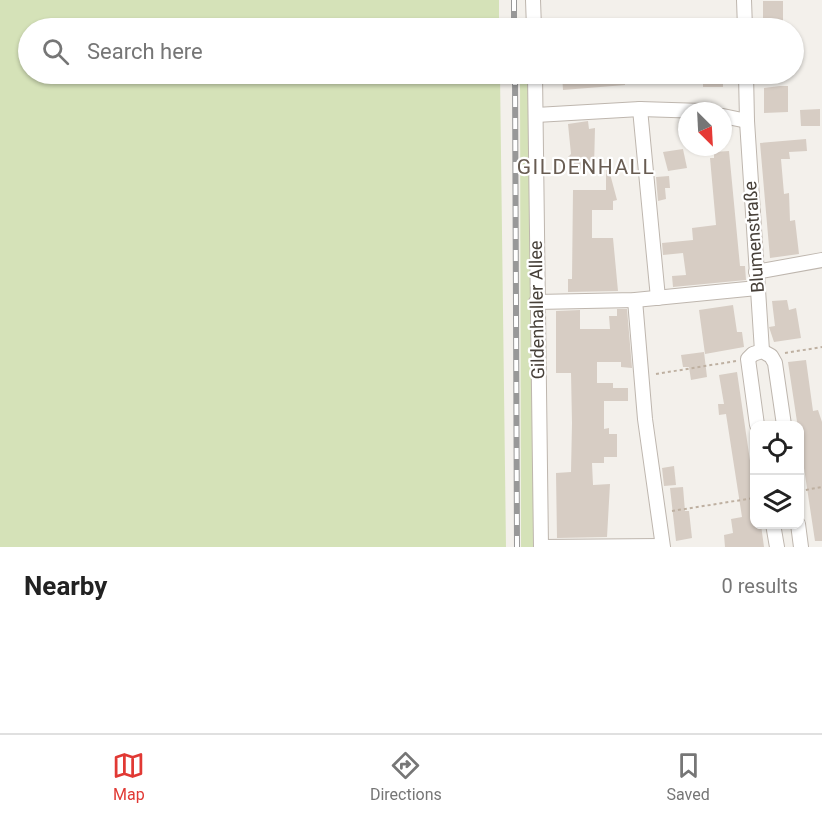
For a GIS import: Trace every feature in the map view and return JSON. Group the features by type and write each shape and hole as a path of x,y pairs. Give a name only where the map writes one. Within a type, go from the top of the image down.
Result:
{"street":[{"path":"533,0 534,18"},
{"path":"744,0 745,18"},
{"name":"Gildenhaller Allee","path":"535,84 540,547"},
{"name":"Blumenstraße","path":"746,84 757,288 767,353 775,363 783,421"},
{"path":"640,109 658,298"},
{"path":"536,116 640,109 678,110"},
{"path":"732,118 747,121"},
{"path":"756,272 822,260"},
{"path":"536,302 635,300 757,288"},
{"path":"540,547 662,546 641,376 635,300"},
{"path":"756,421 748,359 753,354 767,353"},
{"path":"774,529 777,547"},
{"path":"799,529 801,547"}],"path":[{"path":"767,353 822,347"},
{"path":"641,376 748,359"},
{"path":"804,489 822,487"},
{"path":"657,513 750,499"}],"green space":[{"path":"0,0 499,0 499,18 18,18 18,84 500,84 506,547 0,547"},
{"path":"520,84 533,84 536,547 521,547"}],"building":[{"path":"763,1 783,1 783,18 763,18"},
{"path":"563,84 625,85 563,90"},
{"path":"703,84 723,84 723,87 703,87"},
{"path":"788,86 788,112 764,113 764,88"},
{"path":"820,109 820,126 801,126 800,110"},
{"path":"588,121 589,129 595,128 594,168 572,169 572,160 568,157 571,154 568,124"},
{"path":"806,139 807,151 789,152 790,159 781,159 784,194 789,193 790,221 795,220 799,254 770,258 760,143"},
{"path":"678,150 678,156 684,156 687,168 668,171 663,152"},
{"path":"714,156 729,156 740,266 745,266 746,280 673,287 672,276 686,275 683,253 663,255 662,243 693,240 692,228 716,225 710,158"},
{"path":"606,170 609,170 617,200 613,201 613,210 592,210 592,238 613,238 618,291 568,292 568,279 572,279 573,190 606,190"},
{"path":"669,176 670,188 665,188 666,199 658,201 656,177"},
{"path":"787,300 789,310 796,308 801,338 774,342 769,327 775,326 772,301"},
{"path":"733,305 737,332 742,332 744,347 705,354 699,310"},
{"path":"617,309 627,309 632,368 621,367 621,362 597,362 597,383 613,383 613,388 628,388 628,401 604,401 604,429 609,428 609,434 617,434 617,457 604,457 604,463 592,463 593,485 610,484 607,537 557,538 556,473 571,472 572,423 571,373 556,373 556,311 580,310 580,329 610,329 609,316 617,316"},
{"path":"704,352 707,377 691,380 689,367 683,367 681,355"},
{"path":"806,360 813,411 818,410 822,422 822,541 815,541 804,468 804,421 797,421 788,362"},
{"path":"737,372 750,461 750,529 762,529 764,547 725,547 724,535 733,533 731,519 742,517 726,414 719,415 718,404 724,404 719,375"},
{"path":"674,466 676,485 664,486 662,468"},
{"path":"683,487 685,511 689,511 692,538 676,541 670,488"}],"railway":[{"path":"514,0 514,18"},
{"path":"515,84 517,547"}],"district":[{"name":"GILDENHALL","path":"586,167"}]}
